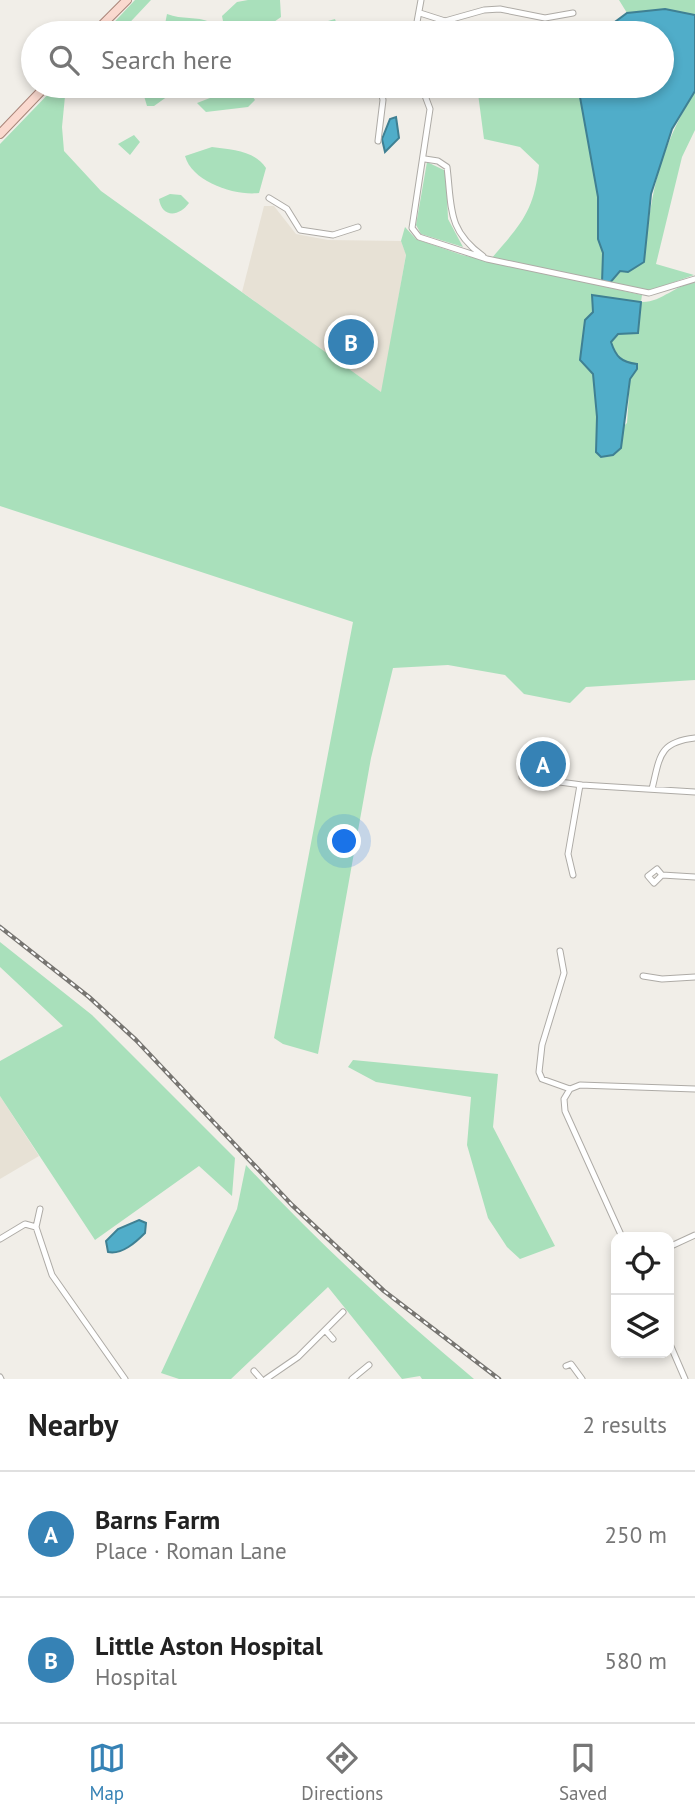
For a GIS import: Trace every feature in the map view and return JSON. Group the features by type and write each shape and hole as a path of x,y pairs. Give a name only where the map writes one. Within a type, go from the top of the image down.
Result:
{"main road":[{"path":"106,21 127,0"},
{"path":"0,134 34,98"}],"street":[{"path":"417,21 421,0"},
{"path":"419,13 444,21 484,10 500,9 545,18 573,13"},
{"path":"378,141 383,98"},
{"path":"426,98 430,109 425,159 412,228 419,237 487,259 649,293 695,279"},
{"path":"425,159 438,161 447,167 450,215 467,244 487,259"},
{"path":"269,198 287,209 300,230 333,235 358,227"},
{"path":"652,789 664,749 673,740 695,738"},
{"path":"522,777 580,785 695,792"},
{"path":"573,875 568,854 580,785"},
{"path":"662,875 695,877"},
{"path":"561,951 564,973 546,1030 539,1072 542,1079 570,1089"},
{"path":"643,976 672,979 695,977"},
{"path":"620,1232 565,1111 564,1099 570,1089 580,1085 695,1089"},
{"path":"40,1209 36,1227 52,1275 125,1379"},
{"path":"0,1239 25,1224 36,1227"},
{"path":"674,1245 695,1235"},
{"path":"254,1371 263,1379 298,1357 343,1312"},
{"path":"325,1330 333,1339"},
{"path":"674,1354 685,1379"},
{"path":"566,1366 571,1364 582,1379"},
{"path":"354,1378 369,1365"}],"shaded area":[{"path":"264,206 274,206 296,234 328,240 401,241 406,254 382,393 242,292"},
{"path":"0,1096 39,1156 0,1179"}],"green space":[{"path":"135,0 151,0 131,21 115,21"},
{"path":"280,0 281,17 275,21 223,21 222,16 237,2"},
{"path":"619,0 695,0 695,15 665,9 627,13"},
{"path":"167,14 207,21 166,21"},
{"path":"695,91 695,130 682,157 656,264 694,275 649,291 609,284 621,271 644,262 658,173 672,134"},
{"path":"44,98 65,98 62,127 64,151 101,191 381,392 406,255 401,241 405,227 416,239 462,255 642,295 641,302 655,300 695,283 695,680 586,687 570,703 524,694 505,675 448,665 393,668 371,758 318,1054 283,1044 274,1038 353,622 0,506 0,144","holes":["593,313 628,331 618,334 611,342 615,351 626,362 636,364 630,379 627,423 596,452 595,393 585,320"]},
{"path":"145,98 165,98 154,106 147,106"},
{"path":"210,98 255,100 248,107 206,112 197,103"},
{"path":"479,98 580,98 598,197 598,239 603,253 602,283 491,259 530,206 539,165 520,147 484,139"},
{"path":"134,135 140,142 130,155 118,144"},
{"path":"212,147 249,154 261,162 266,168 259,193 227,189 196,173 185,156"},
{"path":"427,162 446,171 448,219 463,247 421,234 416,225"},
{"path":"170,194 181,195 189,203 181,211 167,212 159,199"},
{"path":"0,942 92,1015 235,1158 232,1196 199,1166 95,1240 0,1096 0,1061 63,1026 0,967"},
{"path":"353,1060 498,1074 493,1127 555,1246 520,1259 507,1247 488,1218 467,1145 471,1097 376,1082 348,1067"},
{"path":"246,1165 300,1222 357,1276 474,1379 422,1379 420,1376 402,1379 328,1287 231,1379 179,1379 161,1373 237,1209"}],"water":[{"path":"665,9 695,15 695,91 672,129 651,194 644,262 628,272 620,271 609,284 602,283 603,253 598,239 598,197 580,98 674,98 674,21 616,21 627,13"},
{"path":"396,117 399,138 385,152 382,139 390,119"},
{"path":"592,295 641,302 638,333 618,334 611,342 620,358 637,364 637,369 630,379 621,448 613,455 601,457 596,452 597,417 593,374 580,360 585,320 593,312"},
{"path":"139,1220 146,1223 145,1233 123,1250 108,1252 106,1241 118,1229"}],"railway":[{"path":"0,927 89,997 136,1040 292,1205 384,1291 499,1379"}],"place":[{"name":"Little Aston Hospital","path":"351,342"},
{"name":"Barns Farm","path":"543,764"}]}
